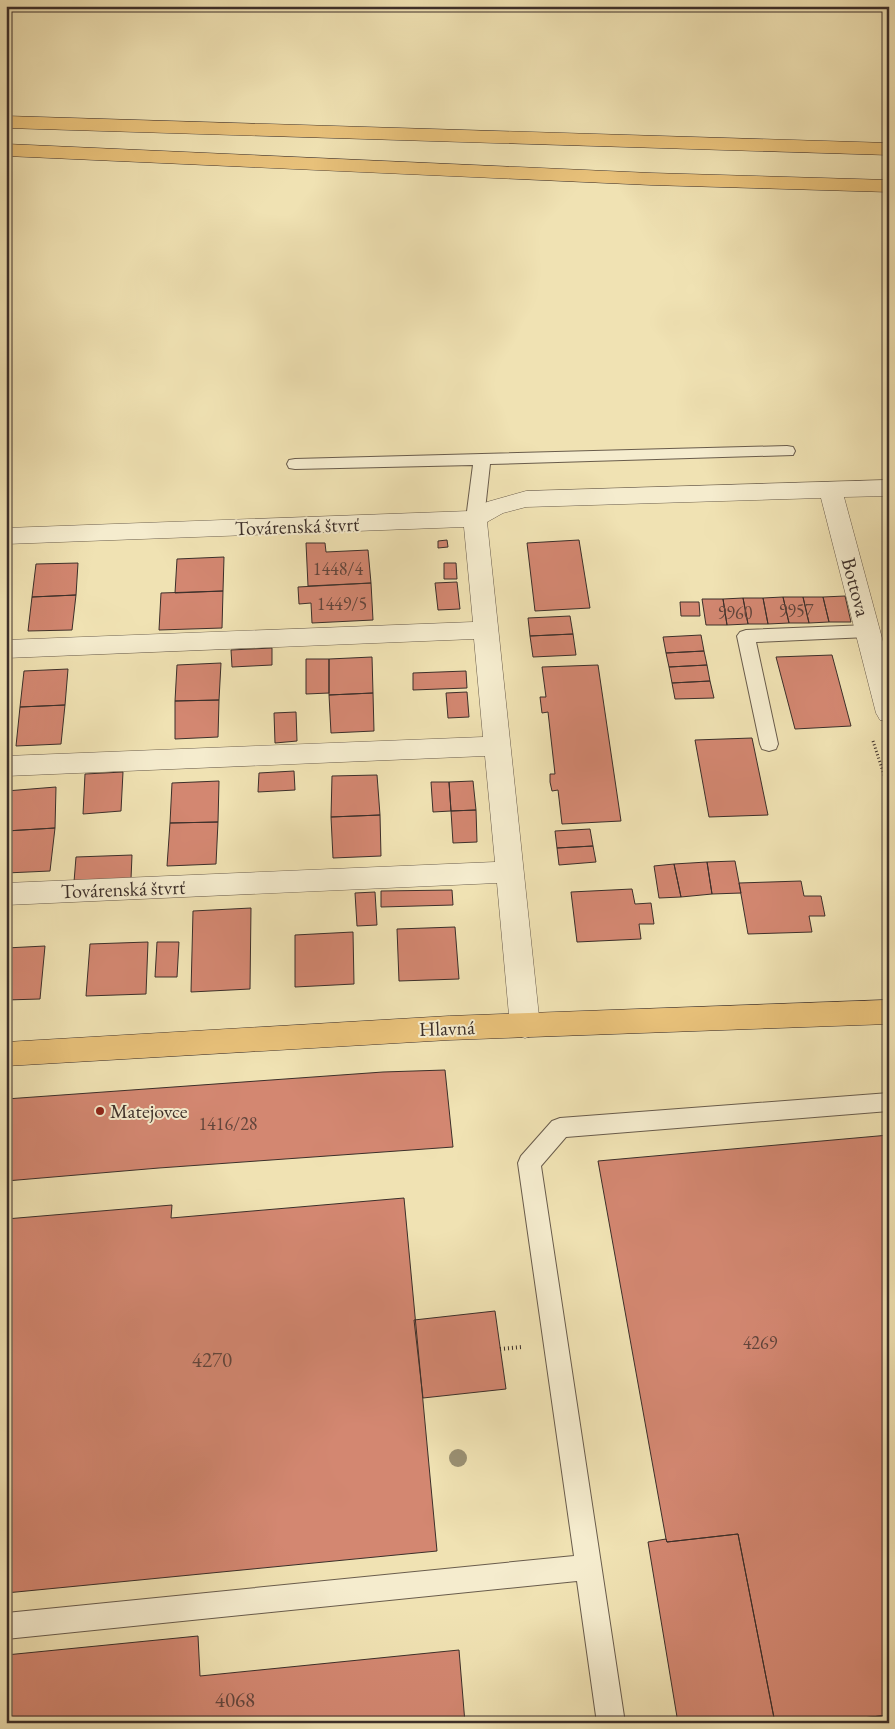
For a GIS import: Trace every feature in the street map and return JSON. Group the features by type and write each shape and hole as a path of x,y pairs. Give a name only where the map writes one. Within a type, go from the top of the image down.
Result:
{"main road":[{"path":"6,122 266,131 651,140 889,149"},
{"path":"6,150 651,179 889,186"},
{"name":"Hlavná","path":"6,1054 439,1028 889,1012"}],"street":[{"path":"525,1026 475,519 495,507 526,500 889,488"},
{"name":"Bottova","path":"831,490 889,713"},
{"name":"Továrenská štvrť","path":"6,536 475,519"},
{"path":"6,649 486,630"},
{"path":"6,766 498,746"},
{"name":"Továrenská štvrť","path":"6,894 510,872"}],"lane":[{"path":"296,464 786,451"},
{"path":"475,519 482,459"},
{"path":"769,744 746,636 868,632"},
{"path":"611,1723 529,1163 560,1128 889,1102"},
{"path":"6,1626 588,1566"}],"building":[{"path":"447,540 448,547 438,548 438,541"},
{"path":"579,540 590,608 535,611 527,543"},
{"path":"306,543 325,543 326,552 368,550 371,583 308,586"},
{"path":"224,557 223,591 175,593 177,559"},
{"path":"78,563 76,595 32,597 36,564"},
{"path":"444,563 456,563 457,579 444,579"},
{"path":"457,582 460,609 438,610 435,583"},
{"path":"371,583 373,620 312,623 311,603 299,604 298,587"},
{"path":"223,591 222,628 159,630 161,593"},
{"path":"76,595 72,630 28,631 32,597"},
{"path":"845,596 851,622 829,622 823,597"},
{"path":"783,597 803,597 809,623 789,623"},
{"path":"783,597 789,623 768,624 763,598"},
{"path":"803,597 823,597 829,622 809,623"},
{"path":"743,598 748,624 727,625 723,599"},
{"path":"743,598 763,598 768,624 748,624"},
{"path":"702,599 723,599 727,625 706,625"},
{"path":"680,602 699,602 700,616 681,616"},
{"path":"570,616 573,634 530,636 528,618"},
{"path":"573,634 576,655 533,657 530,636"},
{"path":"701,635 704,651 666,653 663,637"},
{"path":"272,648 272,665 232,667 231,650"},
{"path":"704,651 707,665 669,667 666,653"},
{"path":"832,655 851,726 795,729 776,657"},
{"path":"372,657 373,693 329,695 329,659"},
{"path":"306,659 329,659 329,693 306,694"},
{"path":"221,663 219,700 175,701 177,665"},
{"path":"598,665 621,821 562,824 558,790 552,791 550,782 550,774 555,774 548,712 542,713 540,697 546,697 542,667"},
{"path":"707,665 710,681 672,683 669,667"},
{"path":"68,669 65,705 20,707 24,671"},
{"path":"466,671 467,688 413,690 413,673"},
{"path":"710,681 714,698 675,699 672,683"},
{"path":"467,692 469,717 448,718 446,693"},
{"path":"373,693 374,731 331,733 329,695"},
{"path":"219,700 218,737 175,739 175,701"},
{"path":"65,705 61,744 16,746 20,707"},
{"path":"296,712 297,741 275,743 274,713"},
{"path":"752,738 768,815 709,817 695,740"},
{"path":"294,771 295,790 258,792 259,773"},
{"path":"123,772 121,811 83,814 85,774"},
{"path":"377,775 380,815 331,817 332,776"},
{"path":"219,781 218,822 170,823 172,783"},
{"path":"473,781 476,810 451,811 449,782"},
{"path":"431,782 449,782 451,811 433,812"},
{"path":"56,787 55,828 6,831 6,791"},
{"path":"476,810 477,842 453,843 451,811"},
{"path":"380,815 381,856 333,858 331,817"},
{"path":"218,822 216,864 167,866 170,823"},
{"path":"55,828 50,871 6,873 6,831"},
{"path":"590,829 593,846 557,848 555,831"},
{"path":"593,846 596,862 559,865 557,848"},
{"path":"132,855 131,879 74,882 76,857"},
{"path":"735,861 741,893 712,894 707,862"},
{"path":"707,862 712,894 681,897 674,864"},
{"path":"674,864 681,897 659,898 654,866"},
{"path":"801,881 804,896 821,896 825,916 809,916 812,932 748,934 739,883"},
{"path":"632,889 635,904 651,903 654,924 639,924 641,939 577,942 571,892"},
{"path":"452,890 453,905 381,907 381,891"},
{"path":"375,892 377,925 357,926 355,893"},
{"path":"251,908 250,989 191,992 193,911"},
{"path":"455,927 459,979 399,981 397,929"},
{"path":"353,932 354,984 295,987 295,935"},
{"path":"148,942 146,994 86,996 90,944"},
{"path":"157,942 179,942 177,977 155,977"},
{"path":"45,946 40,999 6,1000 6,948"},
{"path":"445,1070 453,1147 6,1181 6,1099 383,1072"},
{"path":"889,1135 889,1715 817,1723 775,1723 738,1534 667,1542 666,1539 598,1161"},
{"path":"404,1198 437,1551 6,1593 6,1219 172,1205 171,1218"},
{"path":"495,1311 506,1389 423,1398 414,1320"},
{"path":"738,1534 775,1723 678,1723 648,1542 666,1539 667,1542"},
{"path":"198,1636 200,1676 459,1650 465,1723 6,1723 6,1655"},
{"path":"889,1715 889,1723 817,1723"}],"place":[{"name":"Matejovce","path":"100,1111"}]}
